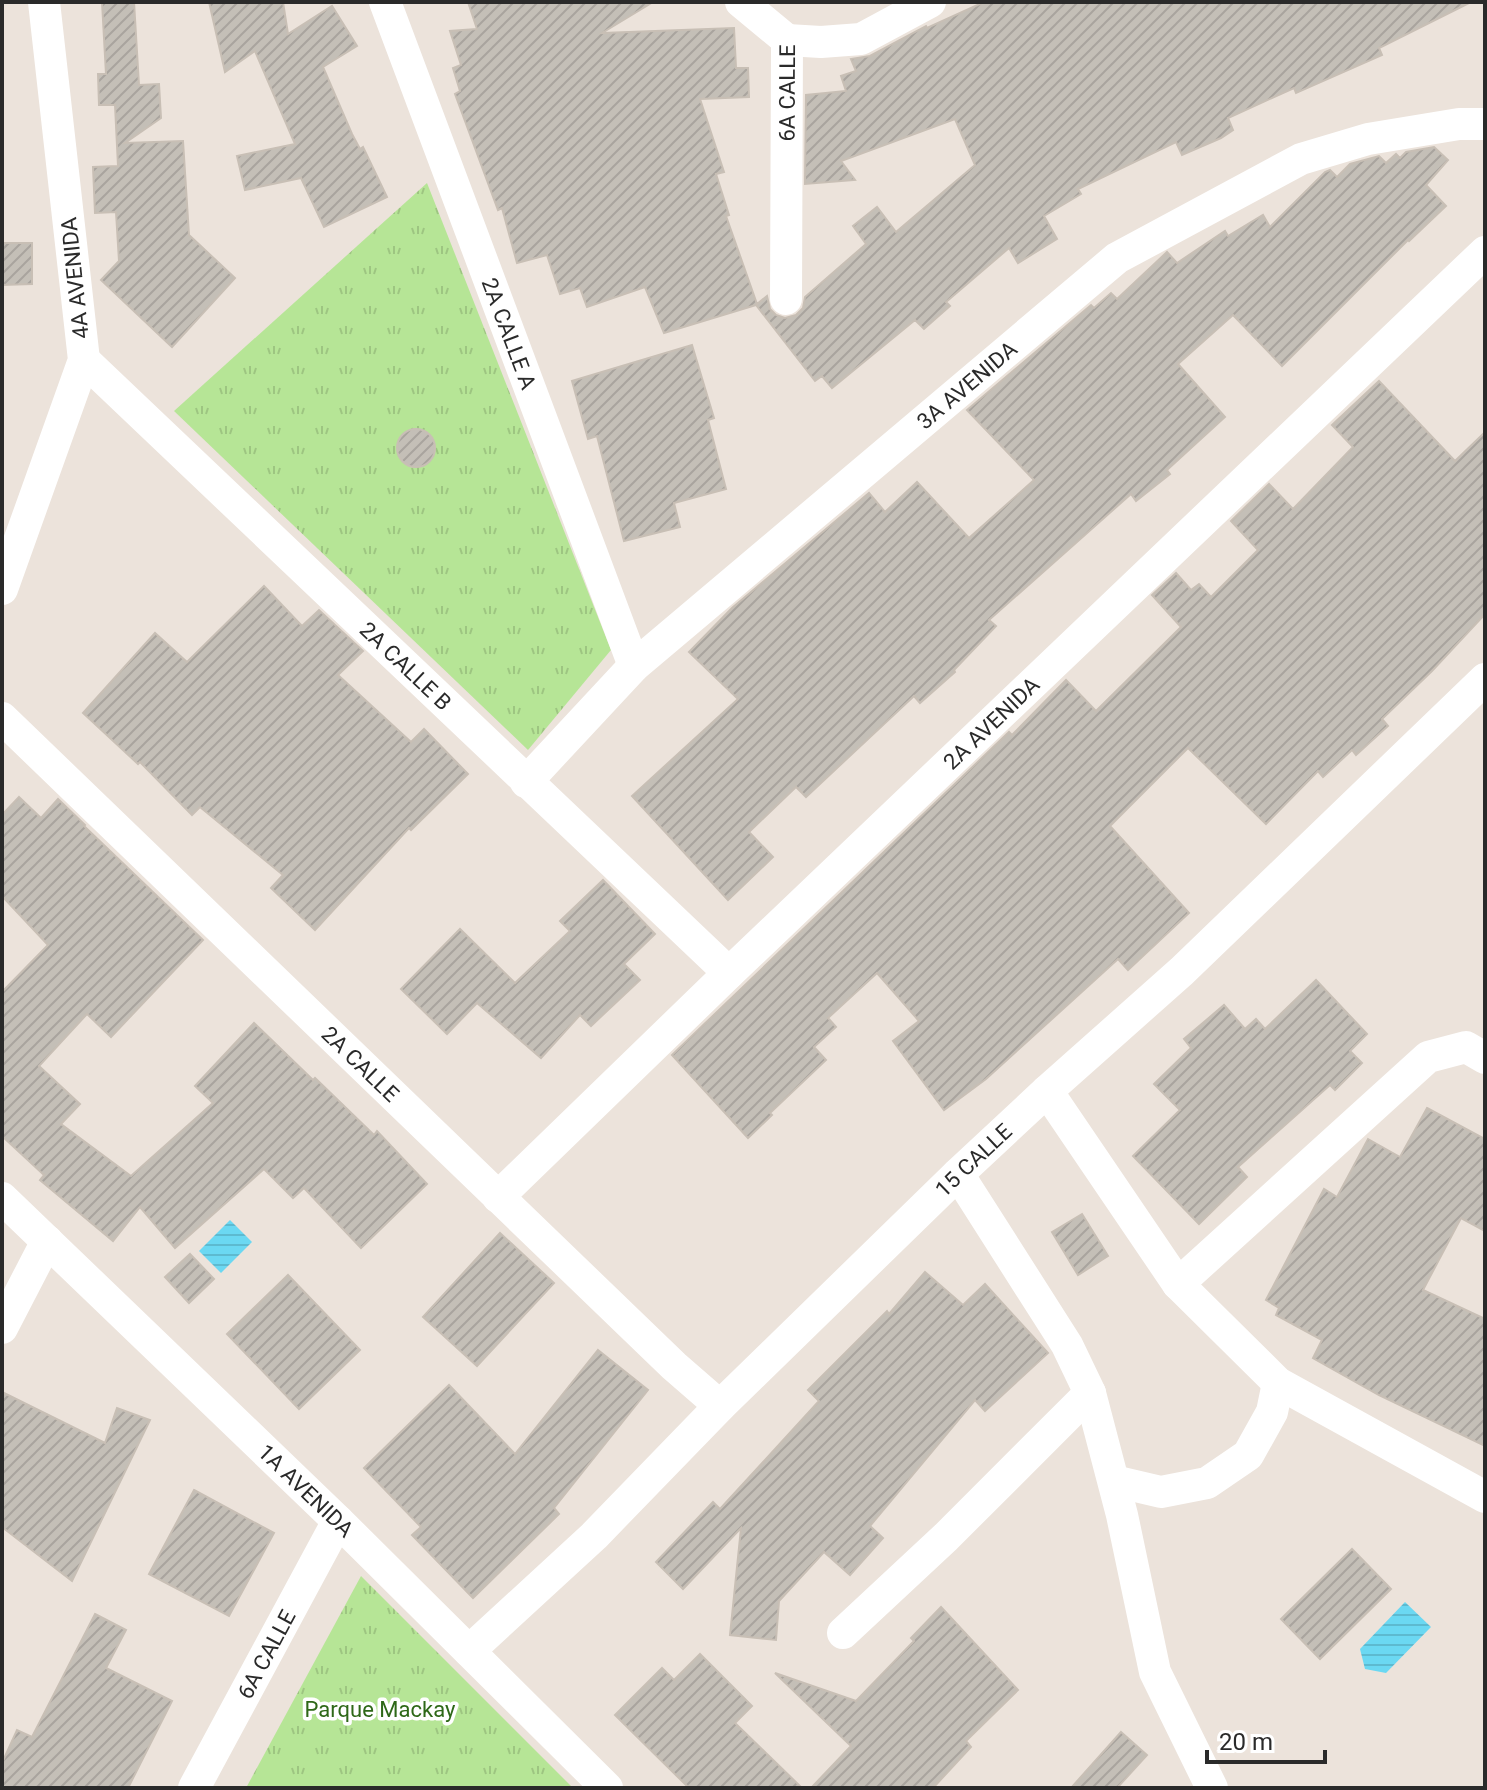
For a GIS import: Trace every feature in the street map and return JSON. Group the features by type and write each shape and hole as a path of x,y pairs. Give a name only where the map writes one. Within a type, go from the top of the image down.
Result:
{"street":[{"name":"4A AVENIDA","path":"2,589 84,360 44,2"},
{"name":"2A CALLE A","path":"385,2 634,666"},
{"path":"741,2 787,40"},
{"name":"6A CALLE","path":"786,299 787,40 821,42 861,39 930,2"},
{"name":"3A AVENIDA","path":"526,782 634,666 1117,258 1301,159 1368,139 1459,124 1485,124"},
{"name":"2A AVENIDA","path":"498,1197 1485,252"},
{"name":"2A CALLE B","path":"84,360 729,973"},
{"name":"15 CALLE","path":"469,1651 594,1536 720,1406 958,1174 1182,971 1485,679"},
{"name":"2A CALLE","path":"2,718 674,1366 720,1406"},
{"path":"1178,1284 1428,1057 1466,1047 1485,1058"},
{"path":"1047,1091 1178,1284 1278,1383 1485,1497"},
{"path":"958,1174 1067,1345 1090,1393 1114,1481 1155,1672 1212,1788"},
{"name":"1A AVENIDA","path":"2,1198 338,1521 607,1788"},
{"path":"2,1328 47,1241"},
{"path":"1114,1481 1161,1492 1207,1483 1248,1455 1272,1412 1278,1383"},
{"path":"843,1633 957,1527 1090,1393"},
{"name":"6A CALLE","path":"194,1788 338,1521"}],"green space":[{"path":"427,183 611,650 528,750 174,411"},
{"name":"Parque Mackay","path":"361,1576 573,1788 246,1788"}],"water":[{"path":"230,1220 252,1242 221,1273 199,1251"},
{"path":"1405,1602 1431,1627 1386,1673 1365,1669 1360,1649"}],"building":[{"path":"102,2 134,2 139,85 159,84 161,118 125,143 183,141 189,235 235,278 172,347 101,280 119,261 116,212 95,213 93,167 118,166 115,105 99,105 98,74 106,74"},
{"path":"209,2 283,2 288,34 332,6 357,46 323,67 352,134 360,149 363,147 387,197 324,227 301,178 245,190 237,156 295,144 255,51 225,72"},
{"path":"468,2 653,2 602,33 734,28 736,68 748,68 749,97 700,99 724,172 716,174 729,215 726,216 757,304 767,296 770,309 785,318 796,315 803,308 805,297 866,244 853,226 877,207 896,232 975,165 955,119 841,161 855,180 805,184 806,95 846,91 841,76 856,71 851,59 870,56 926,26 984,2 1471,2 1379,48 1382,55 1296,93 1294,88 1228,118 1233,130 1221,138 1182,155 1176,142 1078,189 1081,194 1044,216 1057,239 1018,263 1009,248 946,302 950,306 924,329 915,320 832,388 822,376 815,381 756,305 664,333 645,287 587,307 580,288 560,294 547,255 517,263 502,208 498,210 455,94 460,91 453,68 461,65 450,31 477,29"},
{"path":"1434,147 1448,160 1426,185 1446,206 1282,366 1233,315 1178,364 1225,417 1167,470 1170,474 1136,501 1131,494 989,620 996,626 955,672 920,703 914,696 806,797 796,787 749,832 773,857 728,900 632,796 738,699 689,652 732,608 869,493 885,512 917,482 969,538 1034,480 967,410 1091,305 1094,308 1111,293 1117,299 1167,252 1177,263 1225,231 1228,236 1263,215 1270,227 1330,170 1337,177 1350,164 1379,156 1386,163 1396,154 1400,158 1406,152"},
{"path":"2,243 32,243 32,284 2,285"},
{"path":"692,345 714,418 708,420 726,489 674,503 680,527 624,541 597,436 588,439 572,381"},
{"path":"1379,381 1455,461 1485,432 1485,614 1382,719 1388,726 1356,755 1352,750 1323,777 1318,771 1266,824 1188,748 1110,826 1189,913 1128,970 1118,959 986,1079 944,1110 893,1041 919,1021 877,973 828,1018 836,1027 814,1047 826,1060 748,1138 672,1055 1009,732 1012,735 1066,680 1096,711 1181,627 1152,595 1176,573 1191,590 1199,584 1211,597 1258,550 1231,521 1269,484 1293,509 1353,447 1332,425"},
{"path":"416,429 430,434 435,448 430,462 416,467 402,462 397,448 402,434"},
{"path":"264,586 302,626 319,610 363,651 338,675 411,742 424,729 468,774 411,830 409,828 315,930 271,888 283,875 200,807 192,815 140,762 138,764 83,713 155,633 187,662"},
{"path":"19,797 41,818 58,799 203,940 111,1037 87,1014 39,1066 80,1104 61,1124 131,1176 213,1103 195,1086 254,1023 374,1135 377,1131 427,1184 361,1248 304,1188 293,1198 264,1169 175,1248 140,1207 113,1241 40,1180 44,1175 2,1136 2,992 48,945 2,896 2,815"},
{"path":"603,880 655,934 624,964 640,980 591,1026 580,1015 541,1058 477,1003 447,1034 401,989 460,929 515,983 570,931 560,921"},
{"path":"1316,980 1367,1034 1350,1051 1362,1063 1335,1090 1330,1085 1238,1167 1247,1177 1199,1224 1133,1156 1180,1110 1154,1084 1191,1048 1184,1039 1224,1005 1245,1029 1256,1019 1265,1029"},
{"path":"1427,1108 1485,1139 1485,1231 1461,1218 1423,1290 1485,1319 1485,1446 1379,1395 1313,1358 1322,1340 1276,1315 1279,1308 1266,1300 1324,1189 1337,1197 1368,1139 1400,1157"},
{"path":"1082,1214 1108,1256 1078,1275 1052,1232"},
{"path":"500,1233 554,1283 477,1366 423,1317"},
{"path":"190,1254 214,1279 189,1303 165,1277"},
{"path":"925,1272 963,1305 985,1284 1048,1353 985,1411 975,1400 870,1526 883,1538 850,1575 824,1552 779,1601 776,1640 730,1635 741,1528 683,1589 656,1562 713,1502 720,1509 819,1401 808,1390 887,1311 889,1314"},
{"path":"288,1275 360,1350 299,1409 227,1334"},
{"path":"598,1350 648,1390 554,1508 559,1514 473,1598 412,1535 421,1527 364,1468 449,1385 515,1454"},
{"path":"2,1392 105,1443 117,1408 150,1420 72,1581 2,1527"},
{"path":"194,1490 274,1533 229,1616 149,1574"},
{"path":"1352,1549 1391,1589 1320,1659 1281,1619"},
{"path":"941,1607 1018,1690 966,1741 971,1747 933,1788 811,1788 851,1746 775,1673 856,1701 914,1641 911,1638"},
{"path":"95,1614 126,1630 106,1668 172,1701 128,1788 2,1788 2,1763 17,1730 32,1737"},
{"path":"700,1654 752,1706 735,1723 802,1788 689,1788 615,1715 662,1668 674,1680"},
{"path":"1121,1732 1147,1755 1117,1788 1071,1788"}]}
